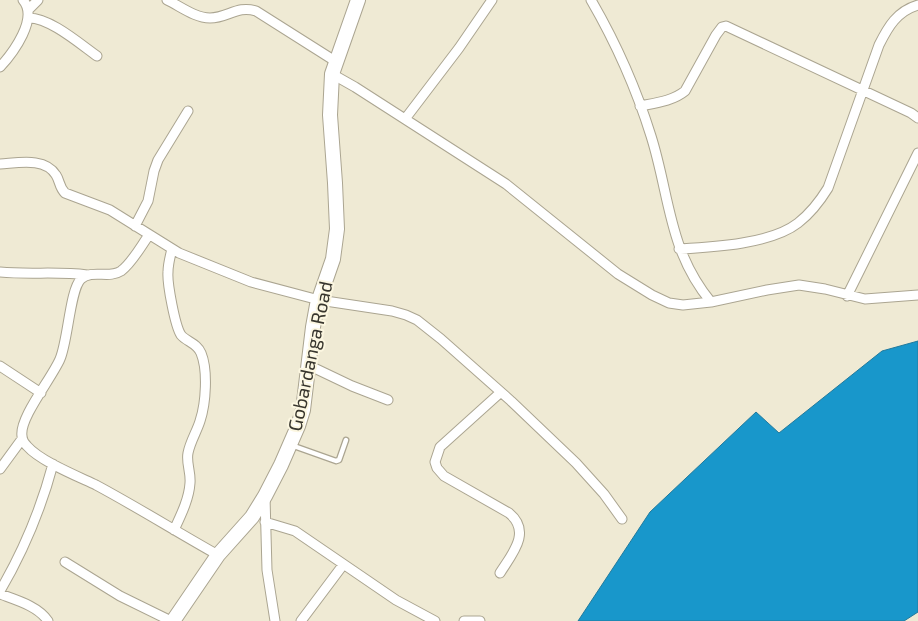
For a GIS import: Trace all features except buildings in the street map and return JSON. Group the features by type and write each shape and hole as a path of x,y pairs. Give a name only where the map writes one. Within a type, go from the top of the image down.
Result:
{"main road":[{"name":"Gobardanga Road","path":"172,621 218,554 252,517 265,496 290,445 303,410 313,326 319,300 333,259 337,230 330,115 334,68 350,28 358,0"}],"street":[{"path":"23,0 28,14 48,24 97,56"},
{"path":"0,67 17,44 25,28 28,14 38,0"},
{"path":"167,0 205,18 220,18 238,10 248,9 256,12 405,118 506,184 618,274 669,303 682,305 711,302 799,285 825,289 865,300 918,295"},
{"path":"238,10 244,0"},
{"path":"405,118 459,48 492,0"},
{"path":"591,0 613,38 651,136 679,249 698,287 711,302"},
{"path":"679,249 718,246 772,235 797,224 808,215 828,188 879,45 892,22 905,10 918,5"},
{"path":"640,106 671,99 685,91 716,35 722,27 726,26 918,118"},
{"path":"135,226 148,201 158,160 188,111"},
{"path":"847,296 918,153"},
{"path":"0,164 27,162 47,167 55,173 61,189 65,192 105,208 172,249 251,282 319,300 406,314 417,320 442,339 501,392 592,480 622,519"},
{"path":"0,272 111,275 121,271 149,235"},
{"path":"172,249 167,274 177,326 182,335 196,345 201,352 205,382 201,419 188,450 189,492 174,530"},
{"path":"87,275 81,279 76,291 64,351 22,429 22,439 27,446 53,464 218,554"},
{"path":"308,365 352,386 388,400"},
{"path":"0,366 41,393"},
{"path":"500,573 519,540 520,526 509,513 452,482 437,468 435,462 440,447 501,392"},
{"path":"0,469 22,439"},
{"path":"48,621 33,608 0,592 32,529 43,500 53,464"},
{"path":"265,496 267,570 275,621"},
{"path":"266,522 295,531 396,600 435,621"},
{"path":"65,562 120,596 172,621"},
{"path":"301,621 343,564"},
{"path":"464,621 480,621"}],"lane":[{"path":"290,445 336,461 339,460 346,440"}],"water":[{"path":"918,341 918,612 904,621 578,621 650,512 756,412 779,433 882,351"}]}
